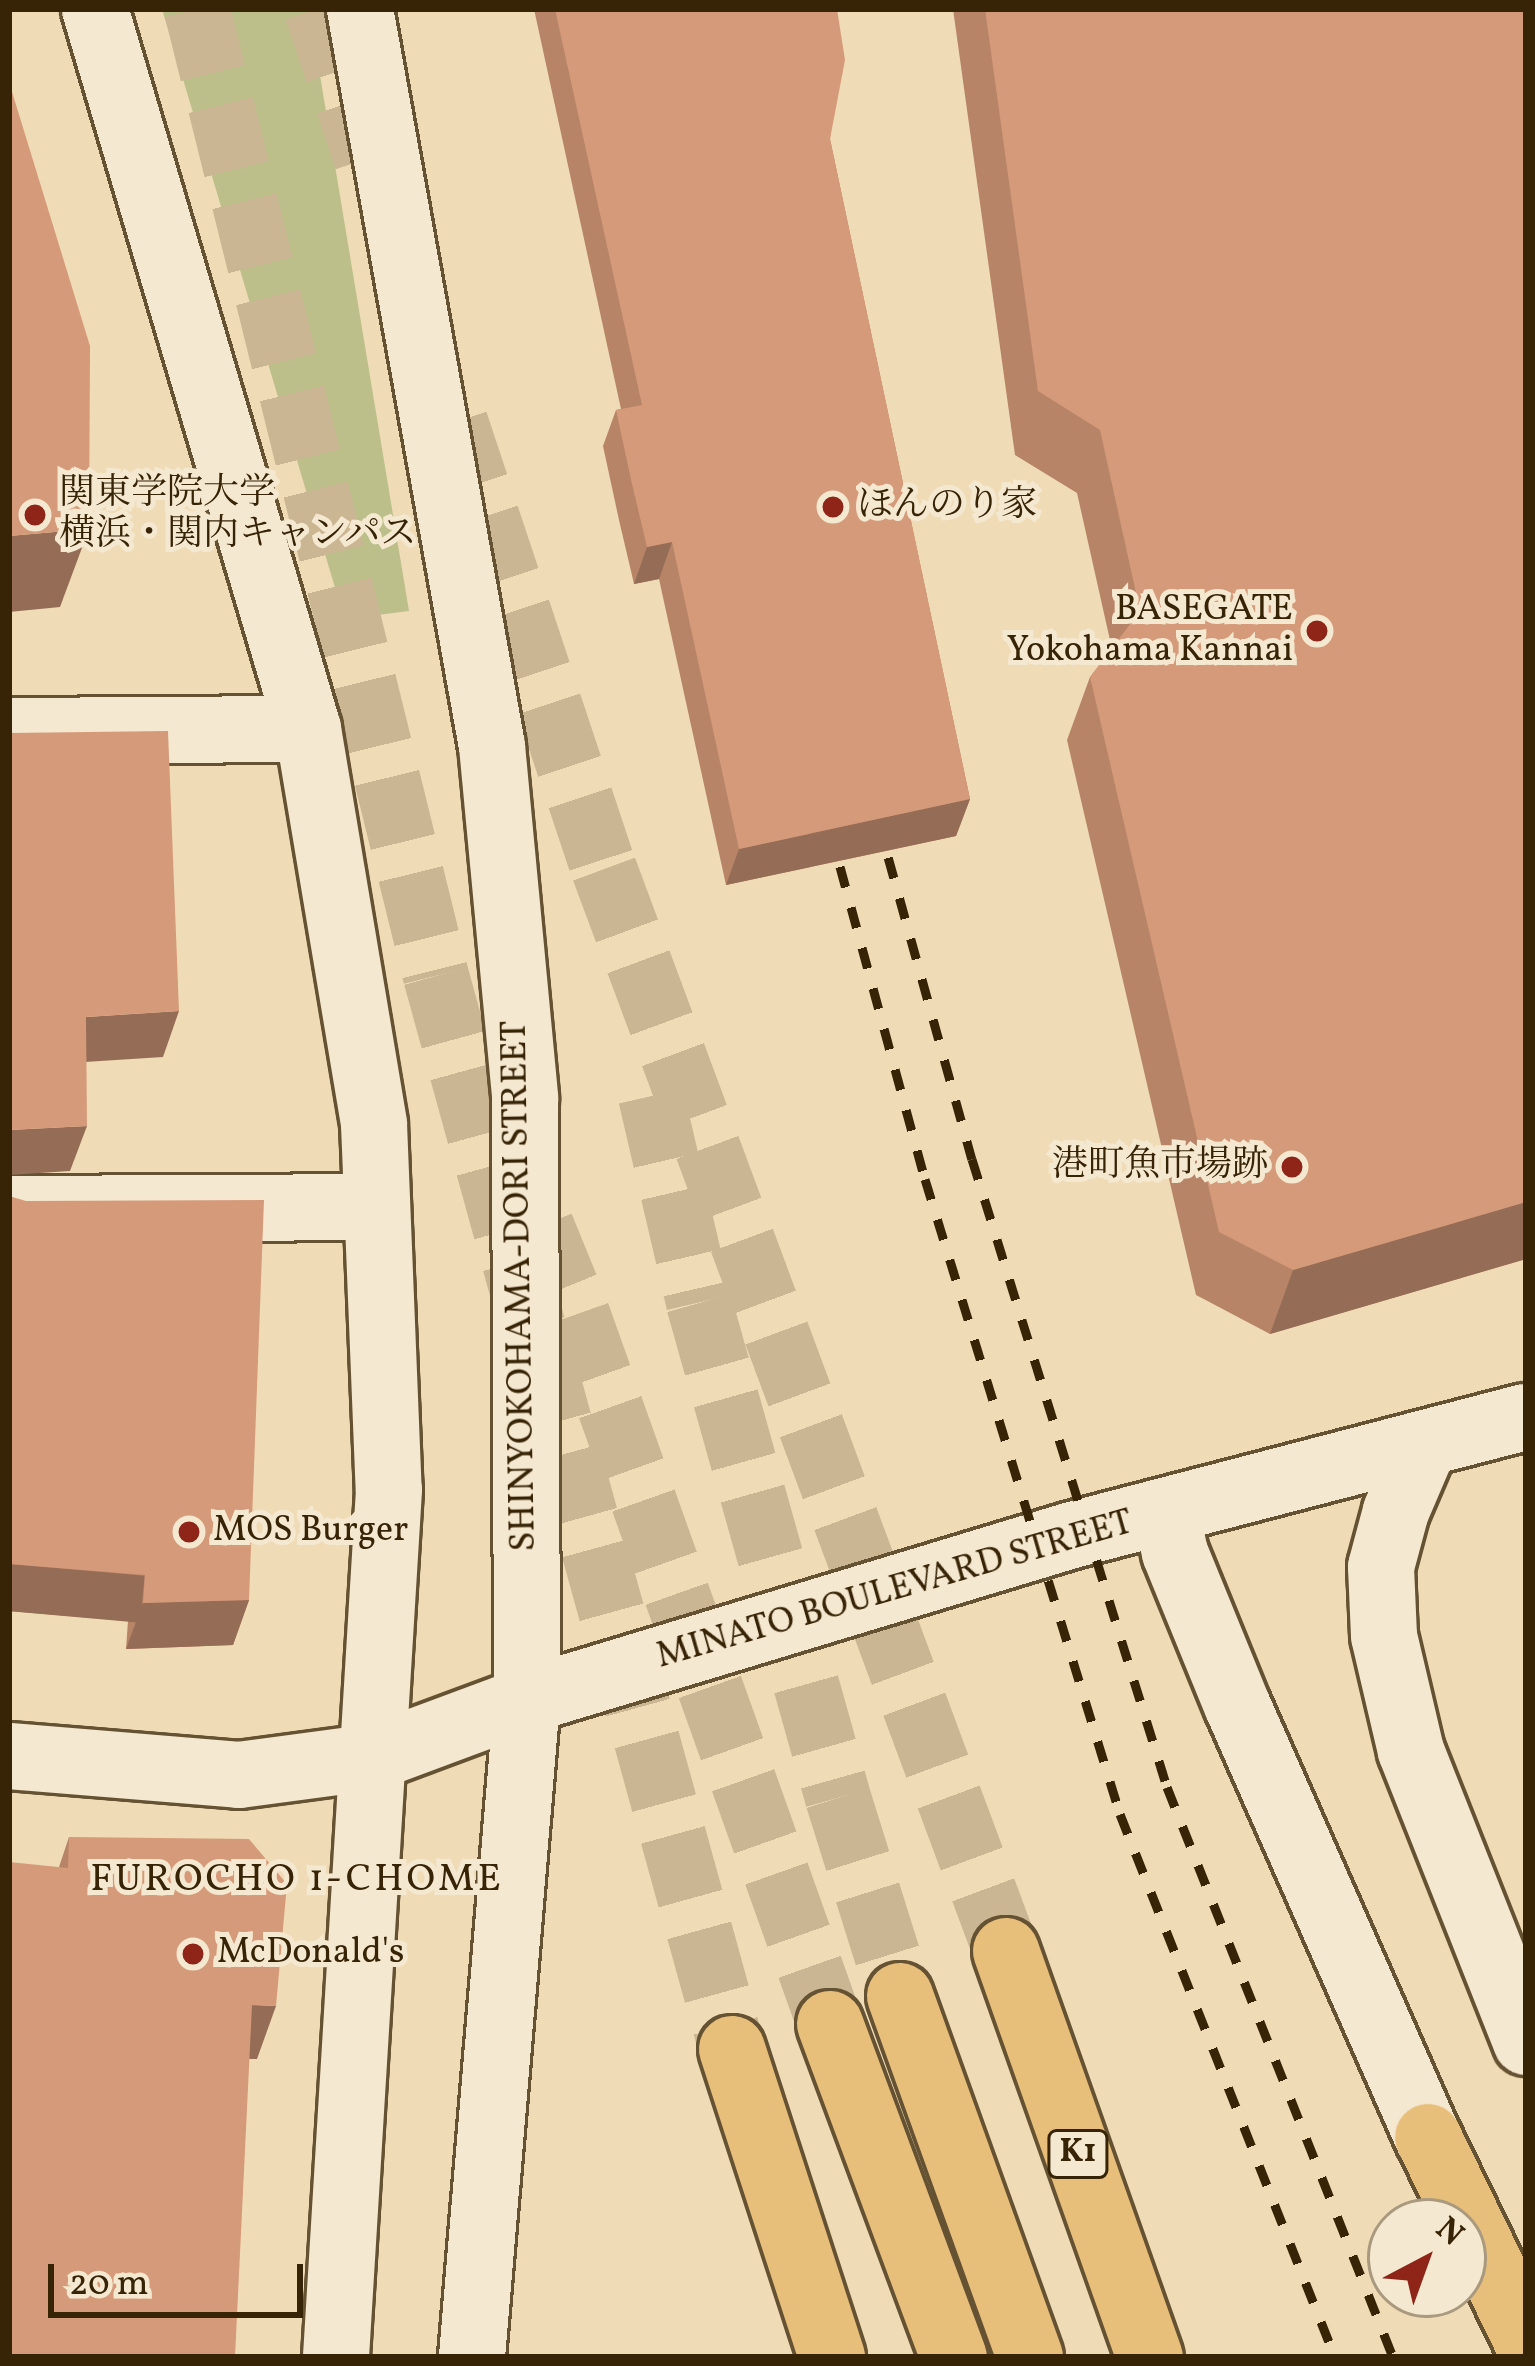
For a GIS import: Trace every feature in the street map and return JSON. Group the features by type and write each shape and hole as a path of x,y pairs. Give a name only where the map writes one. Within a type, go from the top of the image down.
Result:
{"highway":[{"name":"K1","path":"1006,1951 1150,2357"},
{"path":"900,1996 1030,2357"},
{"path":"830,2024 954,2357"},
{"path":"732,2049 832,2357"},
{"path":"1428,2138 1451,2198"},
{"path":"1428,2138 1526,2339"},
{"path":"1487,2295 1510,2357"}],"street":[{"path":"95,9 308,729 374,1124 389,1490 336,2357"},
{"name":"SHINYOKOHAMA-DORI STREET","path":"360,9 492,746 526,1098 527,1700 472,2357"},
{"path":"9,731 308,729"},
{"path":"9,1209 377,1207"},
{"name":"MINATO BOULEVARD STREET","path":"9,1756 239,1775 374,1757 527,1700 1049,1542 1423,1448 1526,1417"},
{"path":"1423,1448 1396,1511 1381,1567 1384,1636 1411,1751 1526,2042"},
{"path":"1166,1512 1175,1553 1238,1707 1428,2138"}],"green space":[{"path":"162,9 309,9 409,611 354,618 339,601"}],"building":[{"path":"555,9 837,9 845,60 830,139 970,799 739,849 672,542 647,547 632,484 616,410 642,405"},
{"name":"BASEGATE Yokohama Kannai","path":"985,9 1526,9 1526,1202 1293,1270 1219,1232 1090,677 1140,611 1100,430 1038,391"},
{"path":"9,82 90,346 89,529 9,536"},
{"path":"168,731 179,1011 86,1017 87,1126 9,1130 9,733"},
{"path":"9,1196 26,1201 264,1200 249,1600 143,1603 145,1575 9,1564"},
{"path":"69,1837 249,1839 287,1884 276,2006 252,2005 235,2357 9,2357 9,1862 68,1868"}],"tunnel":[{"path":"197,9 436,976 732,2049"},
{"path":"317,9 367,159"},
{"path":"455,422 604,869 1006,1951"},
{"path":"651,1096 699,1303 838,1798 900,1996"},
{"path":"541,1226 577,1314 830,2024"}],"railway":[{"path":"877,817 972,1159 1167,1787 1393,2357"},
{"path":"829,826 925,1179 1120,1814 1335,2357"}],"place":[{"name":"ほんのり家","path":"833,507"},
{"name":"関東学院大学 横浜・関内キャンパス","path":"35,515"},
{"name":"BASEGATE Yokohama Kannai","path":"1317,631"},
{"name":"港町魚市場跡","path":"1292,1167"},
{"name":"MOS Burger","path":"189,1532"},
{"name":"McDonald's","path":"193,1954"}],"district":[{"name":"FUROCHO 1-CHOME","path":"297,1880"}]}
